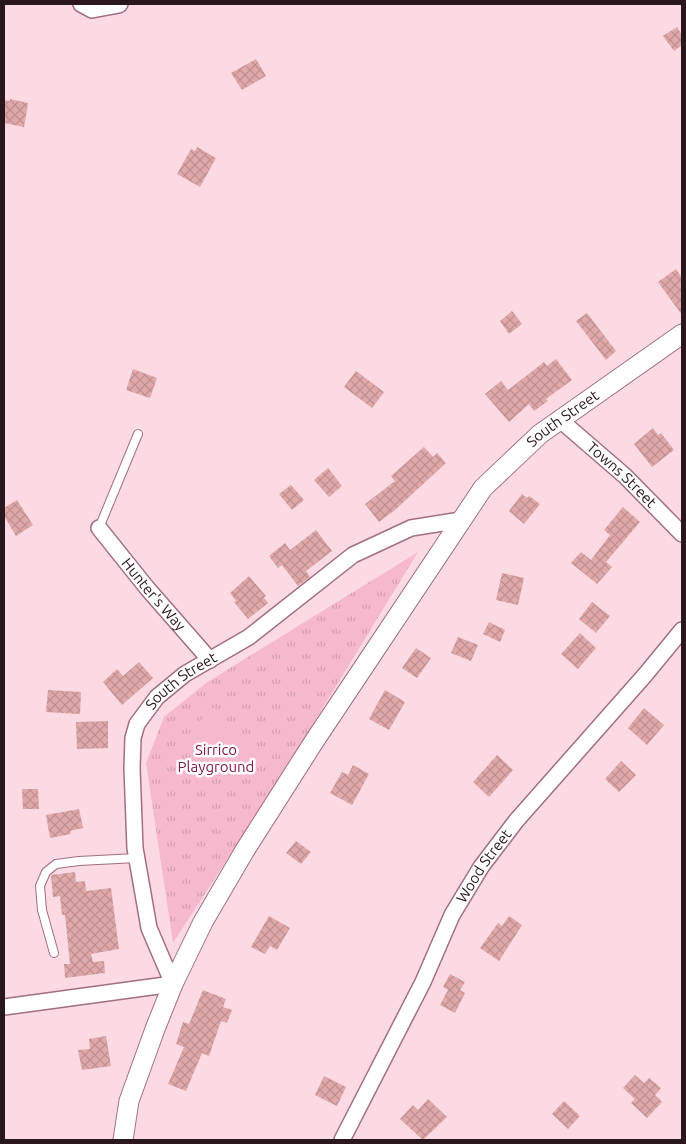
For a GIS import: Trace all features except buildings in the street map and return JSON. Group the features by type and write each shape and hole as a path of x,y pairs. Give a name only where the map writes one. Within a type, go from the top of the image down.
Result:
{"street":[{"path":"81,4 92,10 119,6 120,4"},
{"name":"South Street","path":"123,1140 129,1101 155,1028 173,984 204,922 245,850 315,740 483,488 540,434 682,334"},
{"name":"Towns Street","path":"559,420 625,476 682,534"},
{"name":"South Street","path":"173,984 149,928 137,858 132,768 133,738 137,724 157,697 185,674 249,637 353,555 410,528 461,520"},
{"name":"Hunter's Way","path":"99,528 147,588 210,660"},
{"name":"Wood Street","path":"342,1140 423,982 452,915 481,867 497,844 528,807 645,675 682,630"},
{"path":"4,1007 173,984"}],"lane":[{"path":"99,528 138,434"},
{"path":"54,953 40,886 46,872 56,864 137,858"}],"green space":[{"name":"Sirrico Playground","path":"418,552 283,773 173,943 146,763 164,717 206,683"},
{"path":"213,707 261,755 233,783 186,737"}]}
